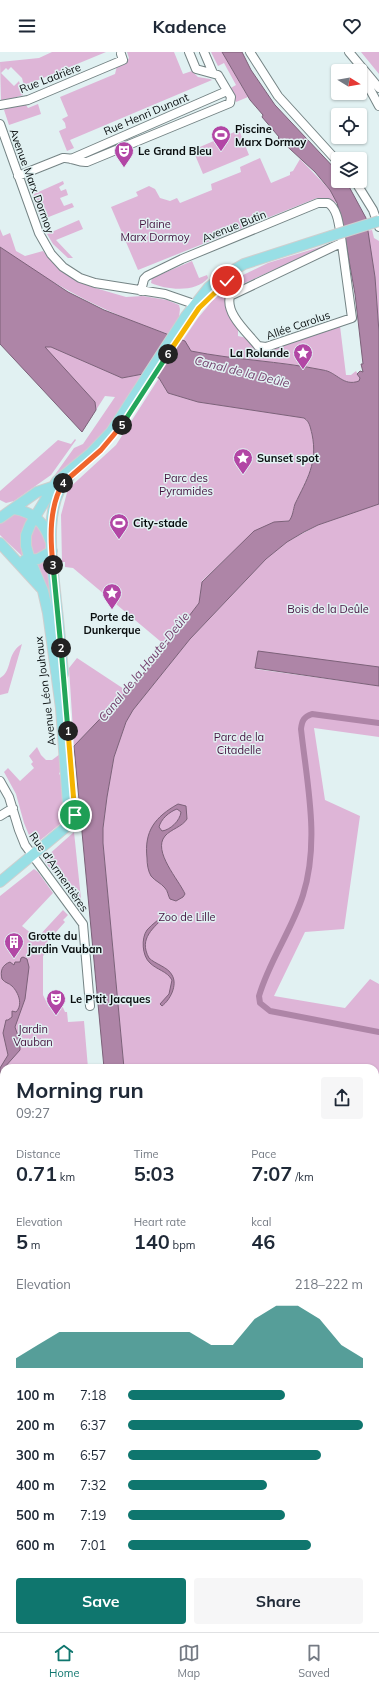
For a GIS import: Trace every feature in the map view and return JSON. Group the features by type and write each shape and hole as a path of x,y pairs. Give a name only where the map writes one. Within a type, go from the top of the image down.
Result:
{"main road":[{"path":"197,306 214,283 230,271 244,264 379,221"},
{"name":"Avenue Léon Jouhaux","path":"72,822 52,547 53,513 62,485 112,439 140,392 197,306"},
{"name":"Avenue Léon Jouhaux","path":"72,822 60,708 43,591 30,560 26,546 26,536 35,516 52,487 61,477 101,443 140,392"},
{"path":"2,515 15,509 37,492 52,487"},
{"path":"15,509 35,516"},
{"name":"Avenue Léon Jouhaux","path":"35,516 44,527 52,547"},
{"path":"4,547 20,558 30,560 43,557 52,547"},
{"path":"4,547 43,591"},
{"path":"0,882 70,829 72,822"},
{"path":"0,887 34,857"}],"street":[{"path":"18,176 63,158 79,162 87,162 227,104 232,99 220,77 213,73 196,69 189,52"},
{"path":"204,52 213,73"},
{"path":"250,52 278,96 331,154"},
{"path":"349,52 357,64"},
{"name":"Rue Ladrière","path":"0,106 9,102 28,100 123,60 121,54"},
{"path":"367,76 379,88"},
{"path":"367,81 378,100"},
{"name":"Avenue Marx Dormoy","path":"0,124 38,233 45,245 63,267 86,281 113,288 142,288 177,294 188,297 197,306"},
{"path":"359,188 373,210 379,227"},
{"name":"Avenue Butin","path":"142,288 144,279 147,276 182,258 324,202 334,208 341,243"},
{"name":"Allée Carolus","path":"341,243 352,318 262,348 238,322 229,304 231,295 341,243"},
{"name":"Rue d'Armentières","path":"0,781 13,808 20,835 34,857 83,924 90,1006"},
{"path":"0,816 13,808"},
{"path":"8,1632 19,1632"}],"green space":[{"path":"52,52 106,52 24,86 22,78 11,67 8,70 6,68 1,73 14,86 19,81 23,95 1,102 0,62 39,58"},
{"path":"127,52 174,52 183,74 192,71 198,77 212,80 70,140 74,148 67,151 59,131 66,128 62,119 68,116 60,97 115,74 117,66 126,62 129,58"},
{"path":"211,52 222,52 248,97 236,102 229,89 236,85 224,63 218,66"},
{"path":"361,52 379,52 379,74"},
{"path":"38,104 41,114 9,125 4,110 7,108 26,105 28,108"},
{"name":"Piscine Marx Dormoy","path":"239,130 249,155 203,174 193,150"},
{"name":"Plaine Marx Dormoy","path":"260,158 271,183 290,175 290,172 293,171 300,159 330,190 337,203 317,198 138,270 111,207 138,196 136,192 149,186 155,189 160,198 170,201 177,198 180,203 212,190 211,184 241,172 240,167"},
{"path":"63,181 64,184 59,187 61,191 66,189 68,195 60,198 64,206 72,203 74,207 41,220 33,197 34,194"},
{"path":"79,220 83,229 56,240 73,258 68,258 53,244 47,234"},
{"path":"0,229 3,236 10,233 16,251 25,256 43,251 63,272 92,287 126,297 143,296 167,300 179,305 179,317 168,334 102,308 60,286 0,247"},
{"path":"372,230 374,238 379,241 379,332 375,277 367,231"},
{"path":"336,242 238,286 226,297 226,307 232,321 238,328 238,336 247,338 260,353 340,326 346,375 351,375 356,371 360,378 359,381 344,381 328,371 306,367 191,351 183,340 212,301 241,276 268,263"},
{"path":"192,261 199,278 207,275 208,278 203,283 181,289 151,283 152,278"},
{"path":"44,347 51,347 122,378 143,374 102,437 83,455 54,476 74,448 83,444 115,397 105,396 96,410 95,402"},
{"name":"Parc des Pyramides","path":"159,378 168,393 198,402 304,418 310,425 314,454 310,470 289,521 283,521 236,549 202,581 199,603 166,646 73,568 65,567 65,562 62,562 61,515 68,489 116,445"},
{"path":"75,439 76,440 51,475 14,501 6,503 0,500 0,491 58,440 71,444"},
{"name":"Parc de la Citadelle","path":"379,504 379,667 255,669 379,686 379,737 314,728 325,800 360,816 344,929 305,932 274,996 345,1008 370,979 379,984 379,1064 124,1064 103,843 103,828 114,757 126,722 133,710 190,639 266,559 287,542 318,525"},
{"path":"16,513 29,517 21,533 22,556 0,535 0,520"},
{"path":"35,522 40,527 44,535 46,546 43,552 34,557 29,540"},
{"path":"47,559 52,606 37,564"},
{"path":"22,644 8,693 0,695 0,678 7,671 14,652"},
{"path":"77,658 127,691 74,746 69,668"},
{"path":"37,747 41,755 46,760 52,760 60,754 62,767 59,774 63,777 65,820 38,842 31,840 24,823 16,794 4,772 8,768 20,781 34,768 31,764 33,762 29,756"},
{"path":"74,832 81,899 76,901 45,862 46,857"},
{"name":"Jardin Vauban","path":"34,869 38,872 53,893 22,926 37,938 63,910 68,915 63,920 65,922 47,942 51,947 43,956 43,995 49,1007 60,1001 65,1012 67,1012 68,1022 84,1021 88,1064 0,1064 0,896"}],"water":[{"name":"Canal de la Deûle","path":"222,52 242,52 251,70 275,105 331,165 331,188 350,188 366,218 375,277 379,332 379,504 318,525 287,542 266,559 190,639 133,710 126,722 114,757 103,828 103,843 124,1064 104,1064 74,746 142,675 166,646 199,603 202,582 254,531 274,522 289,521 310,470 314,454 312,434 308,421 304,418 198,402 168,393 159,378 143,374 122,378 51,347 45,347 95,402 96,410 82,432 0,344 0,247 68,292 104,310 185,341 191,351 290,364 328,371 344,381 359,381 360,378 357,374 360,371 363,372 361,364 363,364 355,294 343,226 337,203 330,190 315,172 278,138 279,137 262,117 263,115 250,100"},
{"path":"258,651 379,667 379,686 255,668"},
{"path":"178,804 186,806 187,819 167,834 162,842 164,857 185,894 176,901 170,899 165,888 151,876 147,863 147,840 149,832 157,820","holes":["177,809 181,812 179,819 168,829 162,831 159,827 166,816"]},
{"path":"166,913 166,915 152,929 146,939 145,945 149,958 168,970 174,979 174,988 168,1000 162,1006 160,1004 169,994 172,980 147,960 143,942 147,930"},
{"path":"23,957 27,959 29,967 25,999 15,1027 20,1042 20,1050 8,1064 2,1064 8,1055 3,1033 6,1020 12,1017 12,1011 16,1012 20,1003 18,995 11,985 2,979 1,973 3,967 7,963 10,962 14,965 15,962 20,962 21,958"}],"waterway":[{"path":"379,723 312,714 307,716 303,721 301,729 311,812 311,854 308,875 303,895 293,921 263,983 259,996 260,1003 270,1011 379,1032"}],"place":[{"name":"Piscine Marx Dormoy","path":"221,152"},
{"name":"Le Grand Bleu","path":"124,168"},
{"name":"La Rolande","path":"303,370"},
{"name":"Sunset spot","path":"243,475"},
{"name":"City-stade","path":"119,540"},
{"name":"Porte de Dunkerque","path":"112,610"},
{"name":"Grotte du jardin Vauban","path":"14,959"},
{"name":"Le P'tit Jacques","path":"56,1016"}],"route":[{"path":"75,815 52,550 52,519 56,500 65,481 96,455 112,439 187,324 209,297 227,281"}],"park label":[{"name":"Bois de la Deûle","path":"328,609"},
{"name":"Zoo de Lille","path":"187,917"}],"water label":[{"name":"Canal de la Haute-Deûle","path":"144,667"}]}
